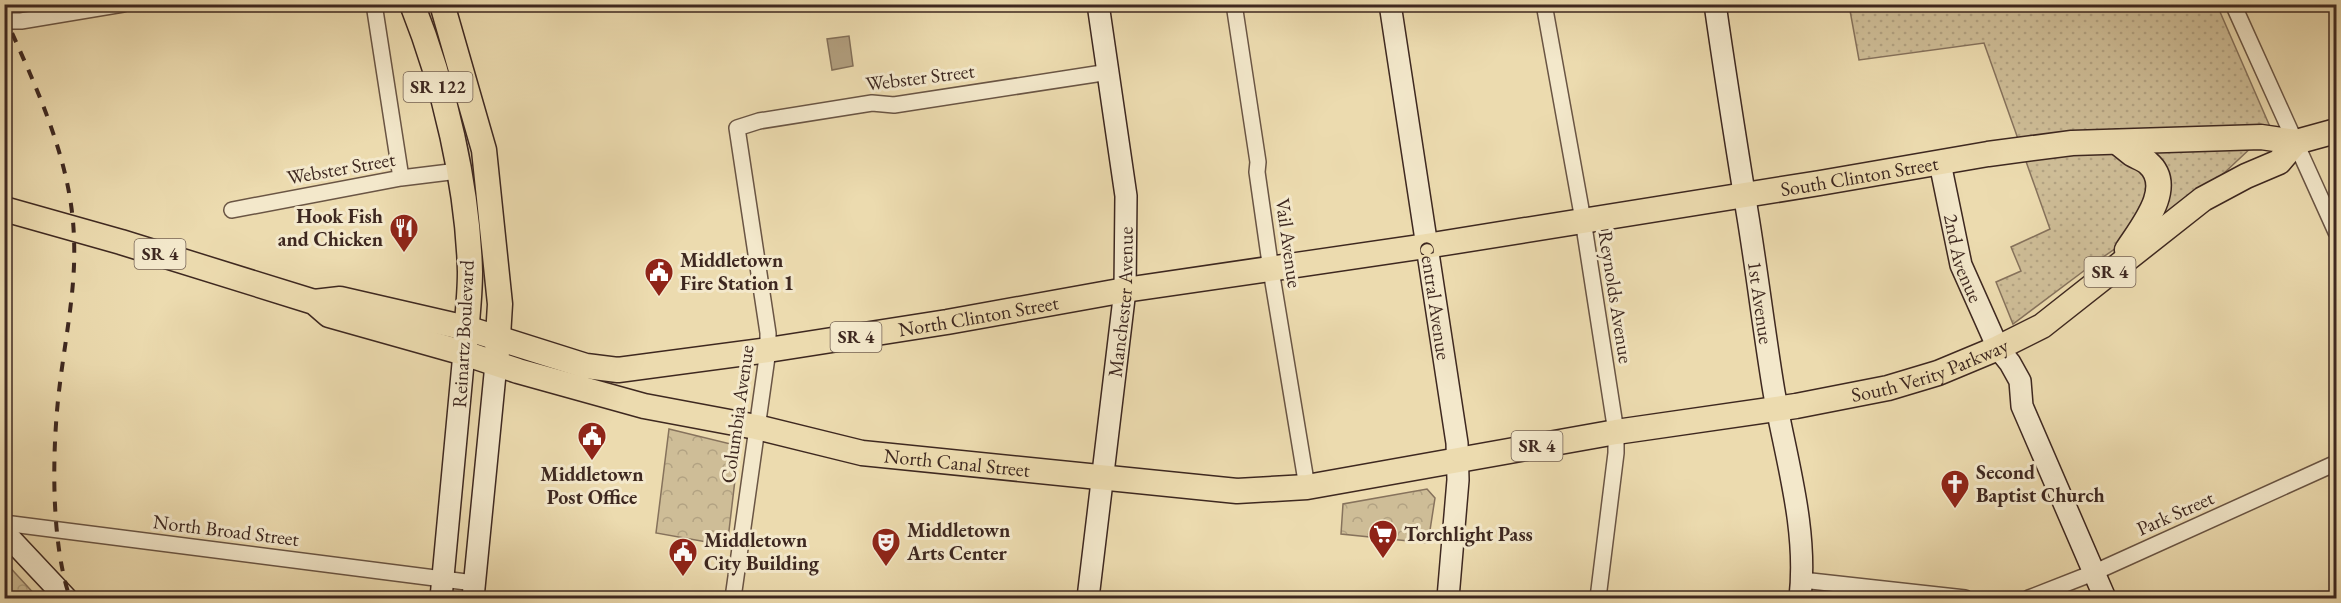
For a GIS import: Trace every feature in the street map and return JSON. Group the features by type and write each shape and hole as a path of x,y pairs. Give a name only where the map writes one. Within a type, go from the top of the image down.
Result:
{"main road":[{"name":"Reinartz Boulevard","path":"411,4 439,90 458,171 470,271 464,353"},
{"name":"Reinartz Boulevard","path":"442,4 484,150 500,304 496,364"},
{"name":"SR 4","path":"2296,142 2337,131"},
{"name":"South Clinton Street","path":"1426,246 2044,146 2260,137 2296,142"},
{"path":"2116,267 2150,214 2158,195 2157,178 2149,163 2117,142"},
{"name":"South Verity Parkway","path":"1458,460 1616,432 1796,406 1888,388 1938,373 1998,348 2042,326 2203,199 2246,176 2279,162 2296,142"},
{"name":"SR 4","path":"4,209 121,242 314,302 329,315 464,353"},
{"name":"North Clinton Street","path":"498,339 586,366 608,370 644,368 947,322 1125,290 1426,246"},
{"name":"SR 4","path":"314,302 340,299 466,328 498,339"},
{"name":"North Canal Street","path":"464,353 645,406 756,427 862,453 1237,491 1307,488 1458,460"}],"street":[{"path":"4,21 21,21 123,4"},
{"path":"374,4 401,178"},
{"name":"Manchester Avenue","path":"1088,598 1125,290 1126,196 1098,4"},
{"name":"Vail Avenue","path":"1234,4 1258,162 1257,172 1271,270 1307,488"},
{"name":"Central Avenue","path":"1390,4 1458,460 1448,598"},
{"name":"Reynolds Avenue","path":"1544,4 1583,220 1616,432 1616,453 1598,598"},
{"name":"1st Avenue","path":"1715,4 1795,503 1801,544 1801,589"},
{"path":"2233,4 2337,232"},
{"name":"Webster Street","path":"736,128 759,121 872,103 894,105 1109,72"},
{"name":"Columbia Avenue","path":"733,598 768,350 768,333 736,128"},
{"name":"2nd Avenue","path":"1940,163 1961,265 1998,348 1998,366 2009,395 2022,406 2104,598"},
{"name":"Webster Street","path":"232,210 401,178 458,171"},
{"name":"Reinartz Boulevard","path":"442,589 464,353"},
{"name":"Reinartz Boulevard","path":"473,591 496,364"},
{"name":"Park Street","path":"2029,598 2093,573 2337,463"},
{"name":"North Broad Street","path":"4,523 442,589 473,591"},
{"path":"4,532 66,598"},
{"path":"1801,589 1965,598"}],"green space":[{"path":"13,5 123,5 21,21"},
{"path":"1849,5 2217,5 2271,129 2222,175 2093,264 2013,324 1996,282 2021,271 2011,247 2050,229 1984,43 1859,60"},
{"path":"669,429 739,446 728,539 718,544 656,533"},
{"path":"1427,489 1435,498 1428,543 1341,534 1343,504"},
{"path":"5,562 38,598 5,598"}],"shaded area":[{"path":"849,36 853,66 832,70 827,39"}],"waterway":[{"path":"4,593 9,598"}],"railway":[{"path":"4,15 50,124 67,181 72,210 74,275 57,407 54,463 59,549 70,598"}],"place":[{"name":"Hook Fish and Chicken","path":"404,254"},
{"name":"Middletown Fire Station 1","path":"659,298"},
{"name":"Middletown Post Office","path":"592,462"},
{"name":"Second Baptist Church","path":"1955,510"},
{"name":"Torchlight Pass","path":"1383,560"},
{"name":"Middletown Arts Center","path":"886,568"},
{"name":"Middletown City Building","path":"683,578"}]}
